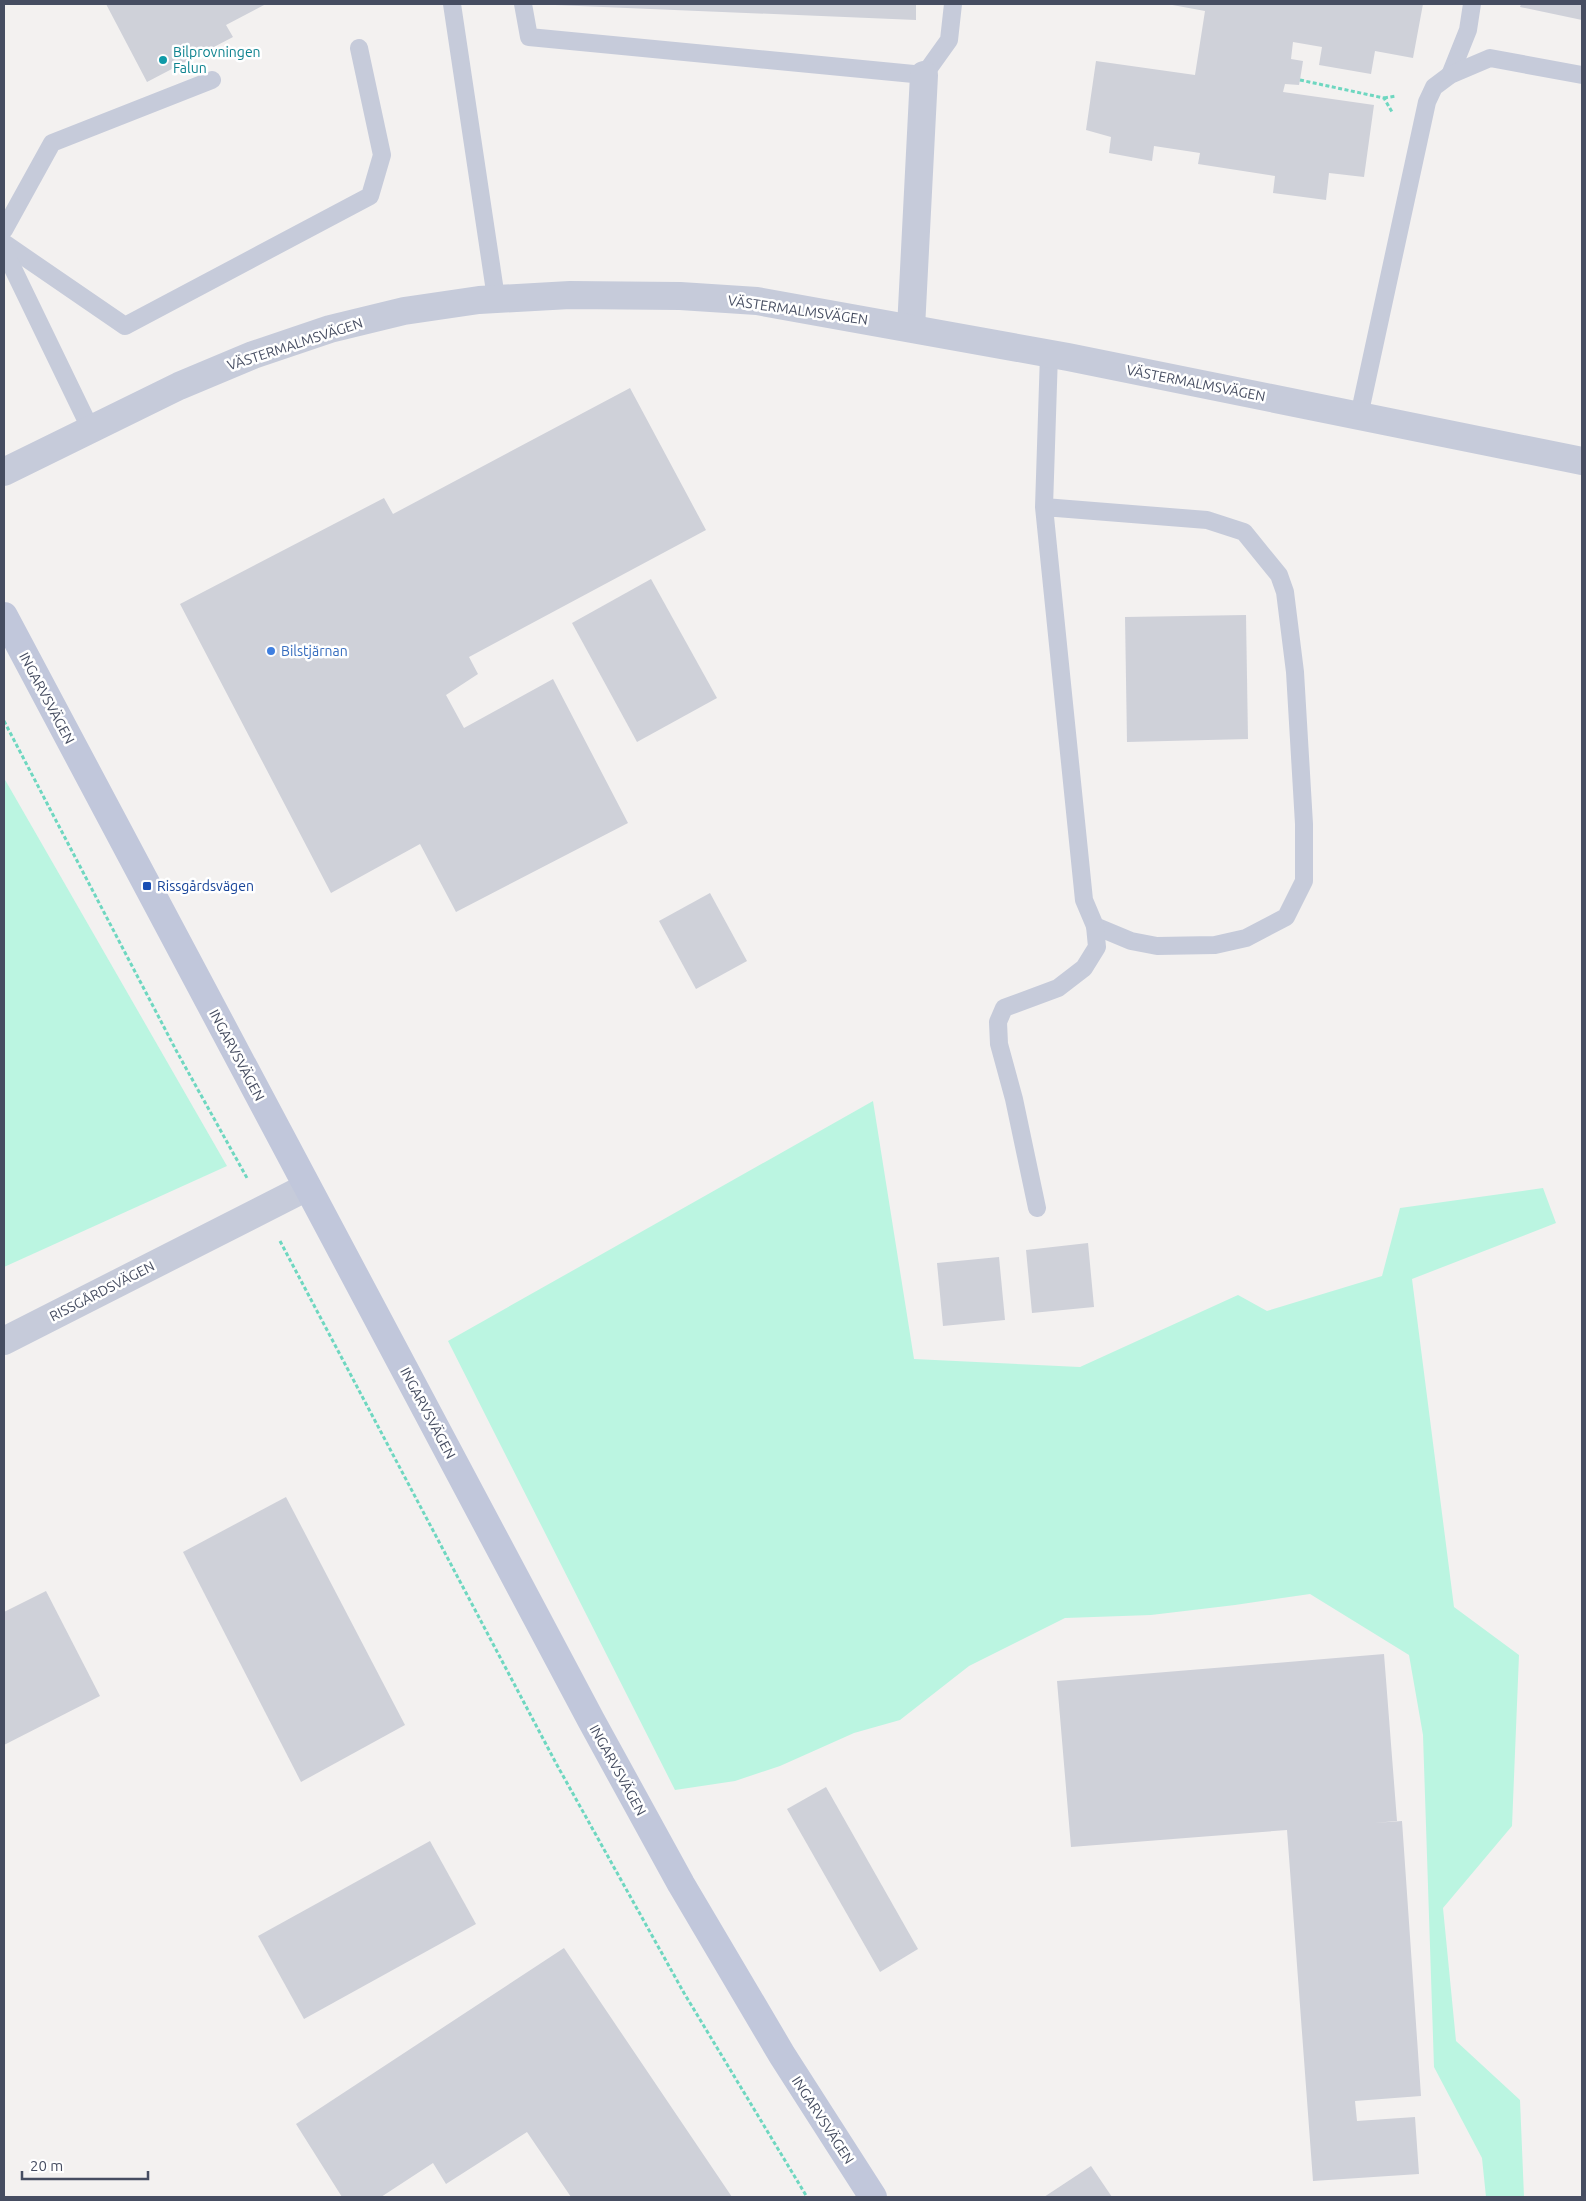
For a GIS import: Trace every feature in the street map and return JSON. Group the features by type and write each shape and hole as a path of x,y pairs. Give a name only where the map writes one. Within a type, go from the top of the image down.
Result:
{"street":[{"path":"912,328 924,75"},
{"name":"VÄSTERMALMSVÄGEN","path":"4,472 179,386 245,358 330,329 404,311 496,298 570,295 689,296 757,301 1049,354 1582,461"},
{"name":"INGARVSVÄGEN","path":"4,616 591,1720 681,1884 782,2055 873,2197"},
{"name":"RISSGÅRDSVÄGEN","path":"4,1342 307,1187"}],"lane":[{"path":"452,4 496,298"},
{"path":"523,4 529,37 924,75 949,40 952,4"},
{"path":"1450,75 1468,30 1472,4"},
{"path":"4,243 125,326 370,196 382,155 359,48"},
{"path":"1359,416 1427,102 1434,87 1450,75 1490,58 1582,75"},
{"path":"4,230 52,143 212,80"},
{"path":"4,250 91,430"},
{"path":"1037,1208 1014,1099 999,1044 998,1022 1004,1008 1058,988 1084,968 1097,947 1095,926 1084,900 1044,507 1049,354"},
{"path":"1044,507 1207,520 1244,532 1279,575 1285,592 1295,672 1304,824 1304,881 1286,917 1246,938 1215,944 1157,946 1131,941 1095,926"}],"path":[{"path":"1300,80 1384,98 1416,154"},
{"path":"4,721 177,1052 264,1209 557,1765 684,1993 807,2197"}],"green space":[{"path":"4,778 227,1166 4,1267"},
{"path":"873,1101 914,1359 1080,1367 1238,1295 1267,1311 1382,1276 1400,1208 1543,1188 1556,1223 1412,1279 1454,1607 1519,1655 1512,1826 1443,1908 1456,2041 1520,2100 1524,2197 1486,2197 1482,2158 1434,2067 1423,1735 1409,1655 1310,1594 1151,1615 1065,1618 969,1666 900,1720 854,1733 780,1766 735,1781 675,1790 448,1341"}],"building":[{"name":"Bilprovningen Falun","path":"106,4 266,4 226,25 233,37 147,82"},
{"path":"916,4 916,20 555,5"},
{"path":"1167,4 1423,4 1413,58 1375,51 1371,74 1319,65 1322,47 1293,42 1291,59 1303,61 1299,85 1285,84 1283,92 1374,105 1364,177 1329,173 1326,200 1273,193 1275,176 1198,164 1200,153 1154,146 1152,161 1109,153 1111,137 1086,130 1096,61 1195,75 1205,11"},
{"path":"1521,4 1582,4 1582,20 1520,7"},
{"path":"630,388 706,530 469,657 478,674 446,695 464,728 553,679 628,823 456,912 420,844 331,893 180,604 384,498 393,514"},
{"path":"651,579 717,698 637,742 572,623"},
{"path":"1246,615 1248,739 1127,742 1125,617"},
{"path":"710,893 747,961 696,989 659,921"},
{"path":"1088,1243 1094,1307 1032,1313 1026,1250"},
{"path":"999,1257 1005,1320 943,1326 937,1263"},
{"path":"286,1497 405,1725 301,1782 183,1552"},
{"path":"46,1591 100,1696 4,1745 4,1612"},
{"path":"1384,1654 1397,1821 1374,1823 1402,1821 1421,2096 1355,2101 1357,2121 1415,2117 1419,2174 1313,2181 1287,1830 1071,1847 1057,1681"},
{"path":"826,1787 918,1949 880,1972 787,1809"},
{"path":"430,1841 476,1924 304,2019 258,1936"},
{"path":"564,1948 732,2197 571,2197 527,2132 446,2184 433,2163 381,2197 342,2197 296,2124"},
{"path":"1091,2166 1112,2197 1044,2197"}],"place":[{"name":"Bilprovningen Falun","path":"163,60"},
{"name":"Bilstjärnan","path":"271,651"},
{"name":"Rissgårdsvägen","path":"147,886"}]}
